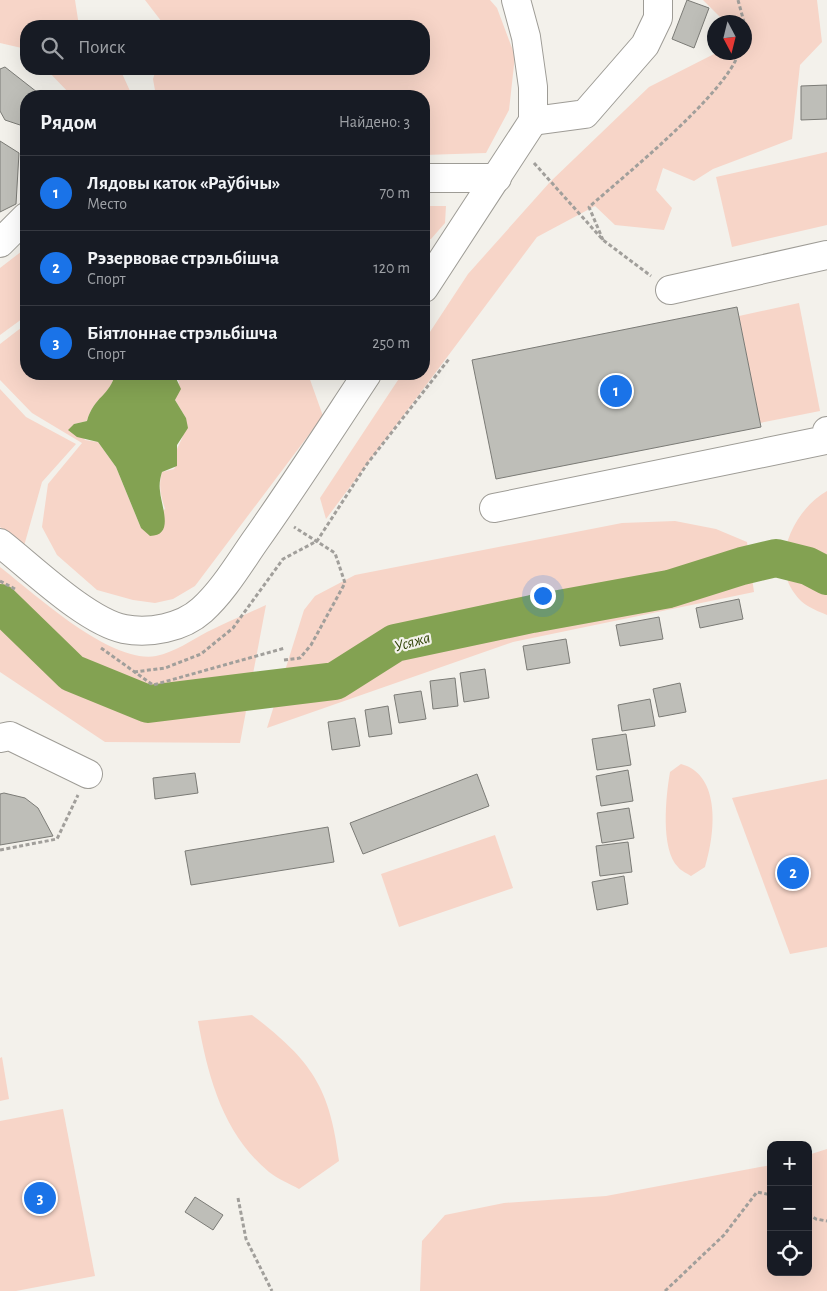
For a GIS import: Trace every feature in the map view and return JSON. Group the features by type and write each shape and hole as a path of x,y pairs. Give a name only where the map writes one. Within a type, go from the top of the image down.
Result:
{"street":[{"path":"430,279 533,121 532,86 526,37 516,0"},
{"path":"533,121 585,114 646,45 658,18 658,0"},
{"path":"430,178 497,178"},
{"path":"0,243 20,223"},
{"path":"670,290 827,255"},
{"path":"0,542 88,612 122,628 145,632 174,625 201,611 222,587 274,514 363,380"},
{"path":"494,508 826,440 827,431"},
{"path":"3,735 88,774"}],"path":[{"path":"738,0 742,15"},
{"path":"603,240 589,207 642,161 714,92 737,60"},
{"path":"544,174 603,240 670,290"},
{"path":"134,672 165,668 201,654 233,628 283,559 317,541 367,464 448,359"},
{"path":"274,514 336,552 344,583 311,645 300,658 284,660"},
{"path":"0,850 56,839 88,774"},
{"path":"665,1291 724,1235 757,1192 767,1194"},
{"path":"238,1198 246,1239 272,1291"},
{"path":"812,1216 827,1221"}],"shaded area":[{"path":"0,0 75,0 78,20 20,20 20,48 0,43"},
{"path":"145,0 490,0 497,8 515,56 509,110 486,153 430,155 430,90 155,90 154,75 430,75 430,20 160,20"},
{"path":"703,0 817,0 822,42 800,65 792,139 713,169 694,181 663,168 656,190 672,208 664,230 615,225 595,206 537,237 326,519 320,498 398,380 430,380 430,332 468,274 550,182 649,87 707,58 707,60 752,60 752,15 718,15"},
{"path":"52,75 123,75 130,90 66,90"},
{"path":"827,152 827,225 732,247 716,177"},
{"path":"430,206 446,206 445,223 431,239"},
{"path":"20,253 20,320 0,335 0,268"},
{"path":"799,303 820,411 760,423 739,316"},
{"path":"20,329 20,380 114,380 110,388 94,406 87,421 74,424 85,440 98,442 116,467 141,528 165,509 160,486 162,472 174,469 177,463 176,451 182,439 186,418 175,400 179,382 178,380 310,380 323,416 195,586 173,599 155,603 133,600 97,590 57,555 42,527 48,484 82,443 32,413 0,380 0,344"},
{"path":"177,380 181,389 175,400 186,418 188,428 177,445 177,466 161,474 160,489 165,519 162,531 158,535 150,536 141,528 116,467 98,442 77,437 68,430 74,424 87,421 94,406 113,381"},
{"path":"0,389 26,417 76,444 42,482 24,546 0,527"},
{"path":"827,491 827,615 809,607 795,594 788,581 785,551 789,536 805,510 815,499"},
{"path":"675,521 716,529 747,542 754,592 513,642 267,728 304,610 315,596 355,575 622,523"},
{"path":"0,567 74,625 117,649 138,656 156,656 170,652 214,628 266,605 240,743 105,742 0,672"},
{"path":"681,764 694,770 703,780 709,793 712,808 713,823 709,854 705,867 691,876 679,868 672,859 667,835 666,807 670,772"},
{"path":"827,779 827,947 790,954 732,798"},
{"path":"495,835 513,888 399,927 381,874"},
{"path":"252,1015 289,1046 303,1061 323,1094 330,1113 339,1161 299,1189 269,1172 253,1157 240,1140 220,1103 207,1063 198,1021"},
{"path":"2,1057 9,1099 0,1101 0,1058"},
{"path":"63,1109 95,1276 16,1291 0,1291 0,1121"},
{"path":"827,1149 827,1291 420,1291 422,1241 445,1215 504,1203 606,1196 767,1166 767,1276 812,1276 812,1154"}],"building":[{"path":"687,0 709,8 694,48 672,39"},
{"path":"5,67 34,90 20,90 20,125 5,120 0,111 0,69"},
{"path":"827,85 827,119 801,120 801,86"},
{"path":"0,141 19,153 16,204 0,212"},
{"path":"737,307 761,427 496,479 472,360"},
{"path":"739,599 743,619 700,628 696,608"},
{"path":"659,617 663,639 620,646 616,625"},
{"path":"566,639 570,663 527,670 523,646"},
{"path":"485,669 489,698 464,702 460,673"},
{"path":"455,678 458,706 433,709 430,681"},
{"path":"680,683 686,712 659,717 653,689"},
{"path":"421,691 426,719 399,723 394,695"},
{"path":"650,699 655,726 622,731 618,705"},
{"path":"388,706 392,734 369,737 365,710"},
{"path":"355,718 360,746 332,750 328,722"},
{"path":"626,734 631,765 597,770 592,739"},
{"path":"628,770 633,801 601,806 596,776"},
{"path":"195,773 198,793 155,799 153,778"},
{"path":"477,774 489,806 363,854 350,823"},
{"path":"4,793 25,798 38,808 53,836 0,845 0,794"},
{"path":"629,808 634,838 602,843 597,813"},
{"path":"328,827 334,862 191,885 185,851"},
{"path":"628,842 632,872 600,876 596,846"},
{"path":"624,876 628,904 597,910 592,882"},
{"path":"195,1197 223,1215 213,1230 185,1212"}],"waterway":[{"name":"Усяжа","path":"0,603 72,673 148,704 335,681 395,643 532,614 669,589 742,566 776,558 808,566 827,576"}],"place":[{"name":"Лядовы каток «Раўбічы»","path":"616,391"},
{"name":"Рэзервовае стрэльбішча","path":"793,873"},
{"name":"Біятлоннае стрэльбішча","path":"40,1198"}]}
